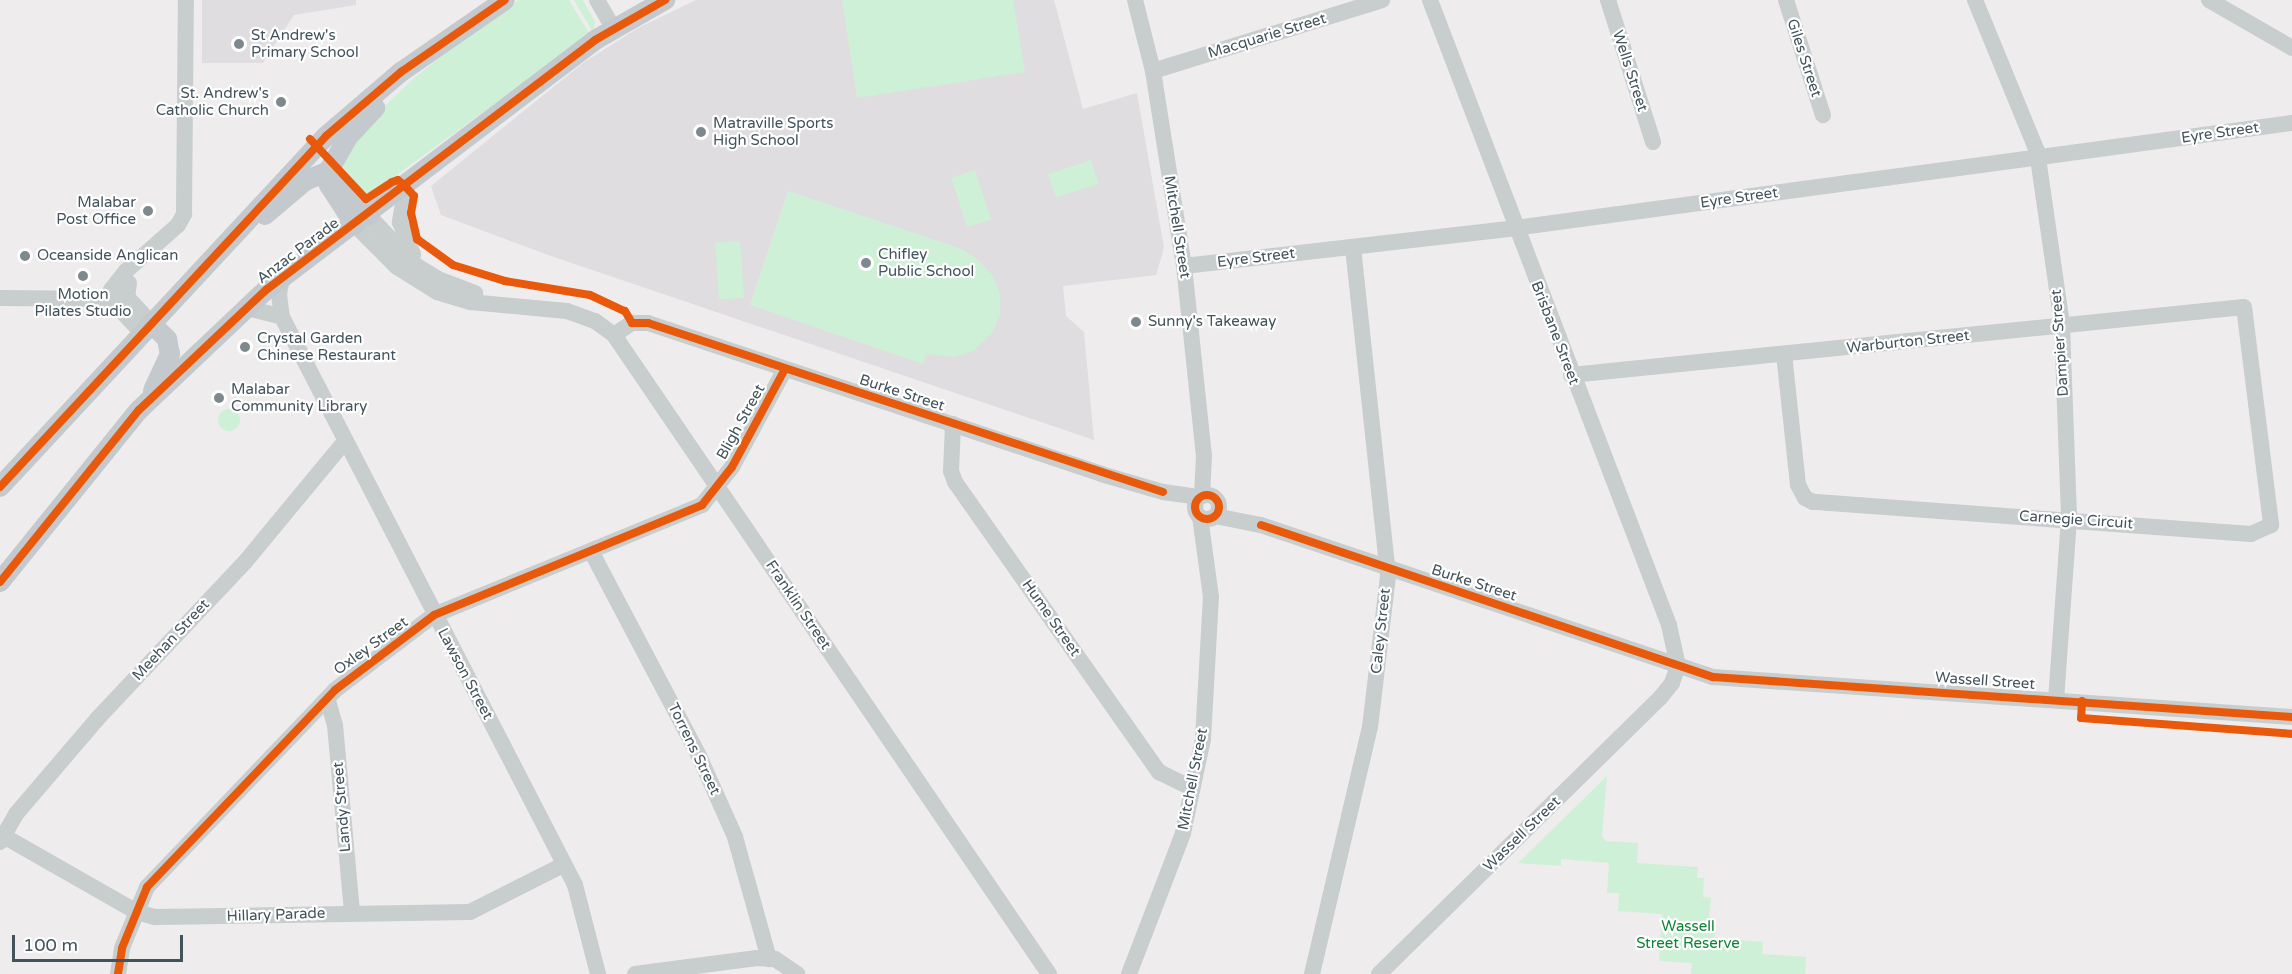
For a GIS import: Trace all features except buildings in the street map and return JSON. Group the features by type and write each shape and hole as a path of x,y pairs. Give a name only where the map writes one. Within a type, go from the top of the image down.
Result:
{"main road":[{"path":"0,487 326,136 401,72 505,0"},
{"name":"Anzac Parade","path":"0,582 140,410 225,326 282,277 406,187 613,28 665,0"},
{"path":"328,174 338,150 401,72"},
{"path":"328,174 362,220"},
{"path":"220,249 311,177 328,174"},
{"path":"170,354 184,352 225,326"},
{"path":"147,328 170,354"},
{"path":"140,410 164,372 170,354"}],"street":[{"path":"147,328 118,295 114,283 178,225 185,209 186,0"},
{"path":"597,0 613,28"},
{"name":"Mitchell Street","path":"1129,974 1183,833 1203,739 1209,575 1207,507 1209,463 1204,456 1184,266 1153,71 1135,0"},
{"name":"Macquarie Street","path":"1153,71 1382,0"},
{"name":"Brisbane Street","path":"1430,0 1571,375 1669,625 1678,666"},
{"name":"Wells Street","path":"1608,0 1653,142"},
{"name":"Giles Street","path":"1786,0 1822,115"},
{"name":"Dampier Street","path":"1975,0 2039,159 2062,325 2069,519 2056,699"},
{"path":"2209,0 2292,48"},
{"name":"Eyre Street","path":"1184,266 1515,228 2292,123"},
{"path":"406,187 402,230 421,268"},
{"name":"Franklin Street","path":"362,220 421,268 446,284 501,302"},
{"name":"Franklin Street","path":"362,220 389,260 428,288 470,302 501,302 567,311 595,321 614,335 1049,974"},
{"name":"Caley Street","path":"1312,974 1371,721 1386,568 1353,247"},
{"name":"Lawson Street","path":"282,277 279,294 282,317 575,885 598,974"},
{"path":"0,298 118,295"},
{"name":"Warburton Street","path":"1571,375 2244,307"},
{"name":"Carnegie Circuit","path":"1784,355 1798,484 1805,498 1830,504 2069,519 2251,534 2271,525 2244,307"},
{"path":"247,308 282,317"},
{"name":"Burke Street","path":"614,335 632,324 648,323 1661,657 1678,666"},
{"name":"Bligh Street","path":"719,487 785,369"},
{"name":"Hume Street","path":"953,424 951,471 955,482 1159,772 1192,788"},
{"name":"Meehan Street","path":"1,838 16,814 98,718 245,562 345,441"},
{"name":"Oxley Street","path":"117,974 122,948 147,887 185,845 328,701 335,690 434,615 702,505 719,487"},
{"name":"Torrens Street","path":"591,551 699,756 735,837 769,959"},
{"name":"Wassell Street","path":"1379,974 1660,698 1678,666 1713,677 2292,717"},
{"name":"Landy Street","path":"328,701 334,725 352,913"},
{"name":"Hillary Parade","path":"1,838 137,912 155,917 470,912 563,865"},
{"path":"635,974 769,959 776,959 797,974"}],"shaded area":[{"name":"St Andrew's Primary School","path":"202,0 356,0 356,5 294,15 263,63 202,63"},
{"path":"696,0 1054,0 1083,109 1137,93 1164,248 1156,275 1063,286 1066,316 1084,332 1094,440 551,256 441,215 431,186 583,63 638,28"}],"green space":[{"path":"519,0 569,0 590,35 366,197 337,160 364,126 413,79 486,21"},
{"path":"574,0 583,0 595,22 593,32"},
{"path":"842,0 1013,0 1025,72 857,98"},
{"path":"1091,160 1099,184 1056,198 1048,174"},
{"path":"975,170 991,219 967,227 951,178"},
{"path":"788,191 962,249 978,260 992,275 1000,294 1000,314 993,332 973,351 955,357 927,354 923,364 750,305"},
{"path":"740,241 744,298 719,300 715,243"},
{"path":"229,409 237,412 240,420 237,428 229,431 221,428 218,420 221,412"},
{"name":"Wassell Street Reserve","path":"1607,776 1602,836 1606,841 1638,843 1637,863 1698,867 1697,878 1704,878 1703,897 1711,898 1709,917 1716,918 1715,938 1763,942 1762,954 1806,957 1805,974 1691,974 1692,963 1659,961 1662,914 1618,911 1619,893 1607,893 1609,863 1561,859 1561,866 1518,863"}],"cycle path":[{"path":"0,487 326,136 401,72 505,0"},
{"path":"0,582 139,410 266,290 595,40 665,0"},
{"path":"310,139 366,199 392,182 398,180 403,184 414,196 411,213 417,239 453,265 505,281 590,295 625,311 632,323 648,323 1163,492"},
{"path":"118,974 122,948 147,887 335,690 434,615 702,505 732,467 785,369"},
{"path":"1207,495 1216,498 1219,507 1216,516 1207,519 1198,516 1195,507 1198,498 1207,495"},
{"path":"1261,525 1713,677 2292,717"},
{"path":"2082,701 2081,718 2292,734"}],"place":[{"name":"St Andrew's Primary School","path":"239,44"},
{"name":"St. Andrew's Catholic Church","path":"281,102"},
{"name":"Matraville Sports High School","path":"701,132"},
{"name":"Malabar Post Office","path":"148,211"},
{"name":"Oceanside Anglican","path":"25,256"},
{"name":"Chifley Public School","path":"866,263"},
{"name":"Motion Pilates Studio","path":"83,276"},
{"name":"Sunny's Takeaway","path":"1136,322"},
{"name":"Crystal Garden Chinese Restaurant","path":"245,347"},
{"name":"Malabar Community Library","path":"219,398"}]}
